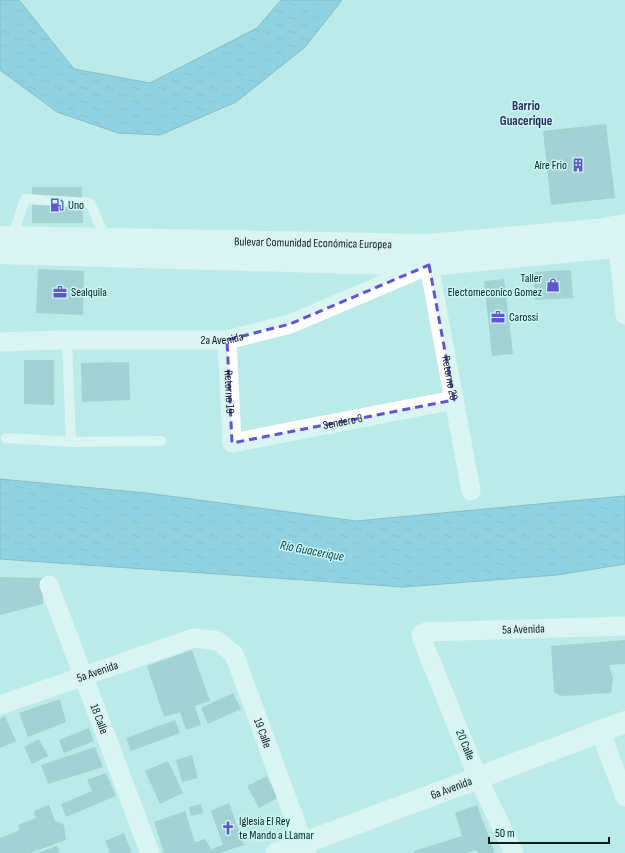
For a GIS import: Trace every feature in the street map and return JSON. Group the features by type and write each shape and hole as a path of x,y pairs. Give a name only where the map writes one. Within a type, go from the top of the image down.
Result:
{"main road":[{"name":"Bulevar Comunidad Económica Europea","path":"4,243 106,239 428,245 597,230 625,225"},
{"name":"Bulevar Comunidad Económica Europea","path":"4,243 429,265 622,246"},
{"name":"6a Avenida","path":"276,853 305,848 478,778 625,722"}],"street":[{"path":"622,246 625,315"},
{"name":"2a Avenida","path":"0,342 67,340 226,340 290,324 429,265"},
{"name":"Retorno 20","path":"429,265 471,491"},
{"name":"Retorno 19","path":"226,340 232,443"},
{"name":"Sendero 3","path":"232,443 454,400"},
{"name":"18 Calle","path":"49,585 150,853"},
{"name":"5a Avenida","path":"421,634 426,632 625,626"},
{"name":"20 Calle","path":"421,634 478,778 514,853"},
{"name":"5a Avenida","path":"0,705 194,638"},
{"name":"19 Calle","path":"194,638 218,641 234,654 305,848"},
{"path":"600,731 625,797"}],"lane":[{"path":"4,243 25,199 90,203 106,239"},
{"path":"67,340 71,442"},
{"path":"6,438 71,442 161,441"}],"highlighted area":[{"path":"429,265 454,400 232,443 227,340 290,324"}],"water":[{"path":"0,0 19,0 74,69 150,83 257,28 281,0 342,0 305,47 236,102 160,135 118,133 57,112 0,70"},
{"name":"Río Guacerique","path":"0,479 146,493 356,521 625,496 625,564 557,575 404,587 0,559"}],"building":[{"name":"Aire Frio","path":"606,124 615,198 551,205 543,131"},
{"name":"Uno","path":"32,187 82,187 83,223 32,223"},
{"name":"Sealquila","path":"38,269 84,271 83,315 36,313"},
{"name":"Taller Electomeconico Gomez","path":"571,270 573,298 535,300 533,272"},
{"name":"Carossi","path":"504,279 513,354 492,356 484,281"},
{"path":"24,360 54,360 54,405 24,404"},
{"path":"129,362 130,400 82,402 81,363"},
{"path":"0,577 43,578 43,604 0,615"},
{"path":"625,640 625,664 609,665 613,678 611,693 563,696 554,692 551,646"},
{"path":"192,650 210,701 195,706 201,725 186,730 180,712 164,717 147,666"},
{"path":"233,693 241,709 208,724 201,708"},
{"path":"60,699 66,722 28,737 19,713"},
{"path":"5,716 16,741 0,748 0,719"},
{"path":"175,720 180,733 131,751 126,738"},
{"path":"89,728 94,741 64,753 59,740"},
{"path":"39,739 48,756 32,764 24,747"},
{"path":"95,747 103,767 48,784 41,765"},
{"path":"192,755 198,778 182,782 176,760"},
{"path":"168,761 183,793 160,804 145,771"},
{"path":"106,773 116,796 66,817 61,804 92,791 87,780"},
{"path":"267,776 278,798 259,808 247,786"},
{"path":"229,803 244,845 220,853 164,853 154,822 185,811 195,842 205,839 211,849 223,845 211,811"},
{"path":"201,804 203,813 191,816 189,807"},
{"path":"49,805 55,821 64,825 66,840 30,853 0,853 0,838 20,830 18,825 36,818 34,811"},
{"path":"477,805 495,853 478,853 476,850 466,853 414,853 414,851 462,836 455,813"},
{"path":"124,833 132,853 110,853 105,841"},
{"path":"57,846 60,853 37,853"}],"place":[{"name":"Aire Frio","path":"578,165"},
{"name":"Uno","path":"57,205"},
{"name":"Taller Electomeconico Gomez","path":"553,285"},
{"name":"Sealquila","path":"60,292"},
{"name":"Carossi","path":"498,317"},
{"name":"Iglesia El Rey te Mando a LLamar","path":"228,828"}],"district":[{"name":"Barrio Guacerique","path":"526,114"}]}
